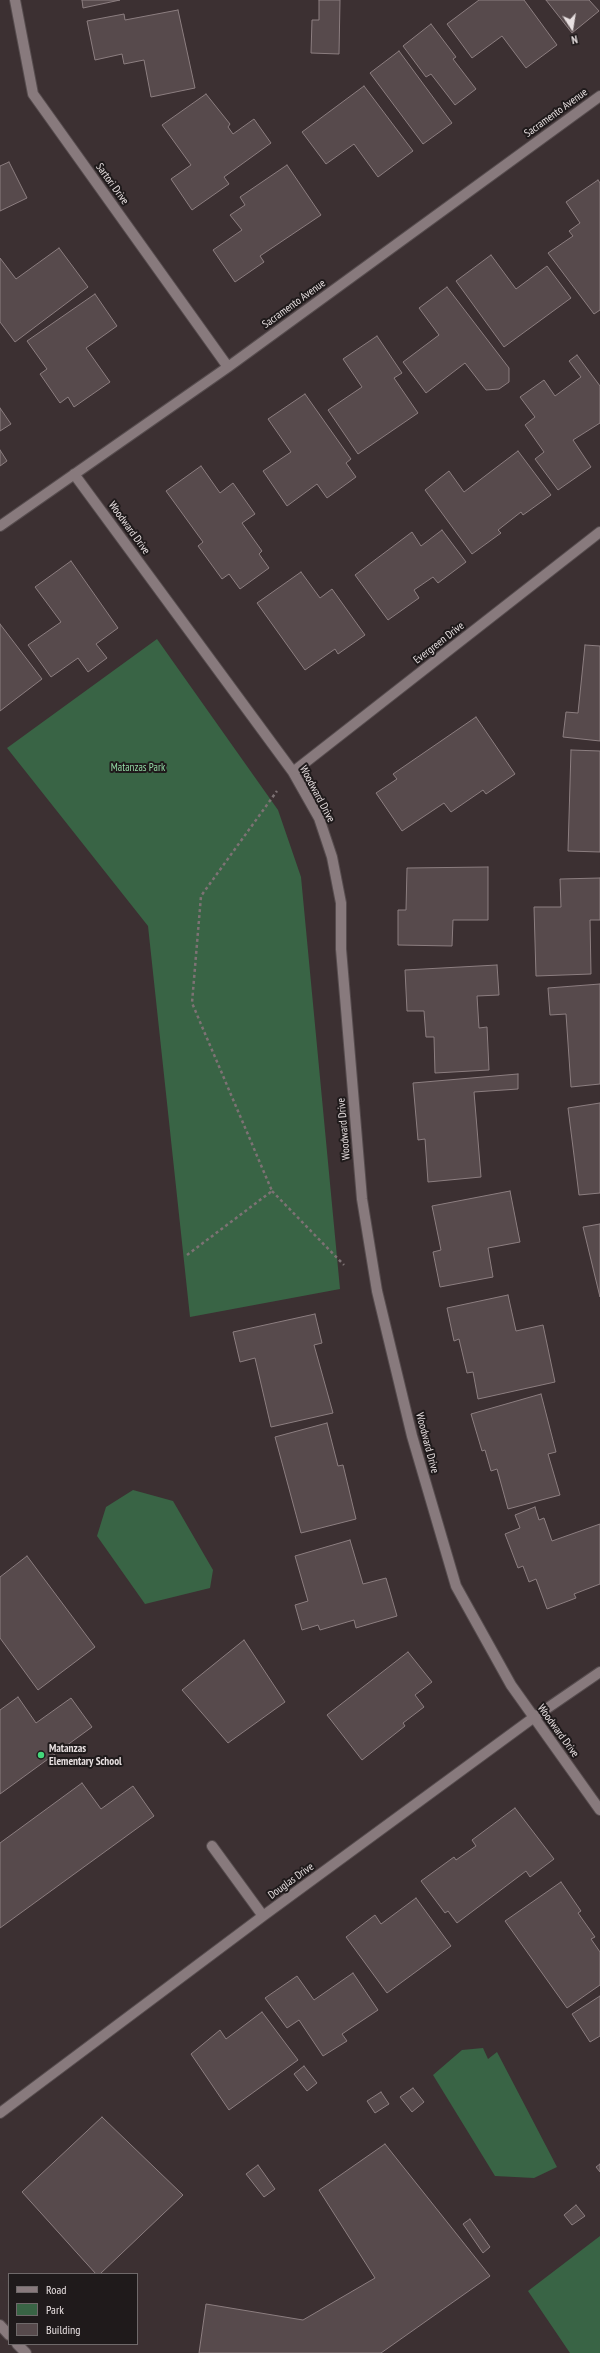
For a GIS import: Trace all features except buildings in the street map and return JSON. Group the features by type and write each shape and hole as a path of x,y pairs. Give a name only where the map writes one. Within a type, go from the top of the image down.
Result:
{"street":[{"name":"Sartori Drive","path":"15,0 33,94 228,367"},
{"name":"Sacramento Avenue","path":"0,526 228,367 600,96"},
{"name":"Woodward Drive","path":"74,474 293,772 318,818 332,857 341,903 341,949 362,1199 377,1291 412,1436 456,1586 511,1685 533,1718 600,1810"},
{"name":"Evergreen Drive","path":"293,772 600,532"},
{"name":"Douglas Drive","path":"0,2113 263,1916 533,1718 600,1672"},
{"path":"212,1846 263,1916"},
{"path":"0,2325 8,2334"},
{"path":"18,2345 26,2353"}],"path":[{"path":"293,772 274,795 242,842 201,896 192,1003 272,1191 344,1265"},
{"path":"187,1255 272,1191"}],"green space":[{"name":"Matanzas Park","path":"157,639 278,810 301,877 340,1289 190,1317 148,926 7,748"},
{"path":"133,1490 173,1501 213,1570 210,1588 145,1604 97,1536 106,1507"},
{"path":"483,2048 488,2059 497,2052 557,2167 534,2178 495,2176 433,2075 462,2050"},
{"path":"600,2236 600,2353 570,2353 528,2291"}],"place":[{"name":"Matanzas Elementary School","path":"41,1755"}]}
